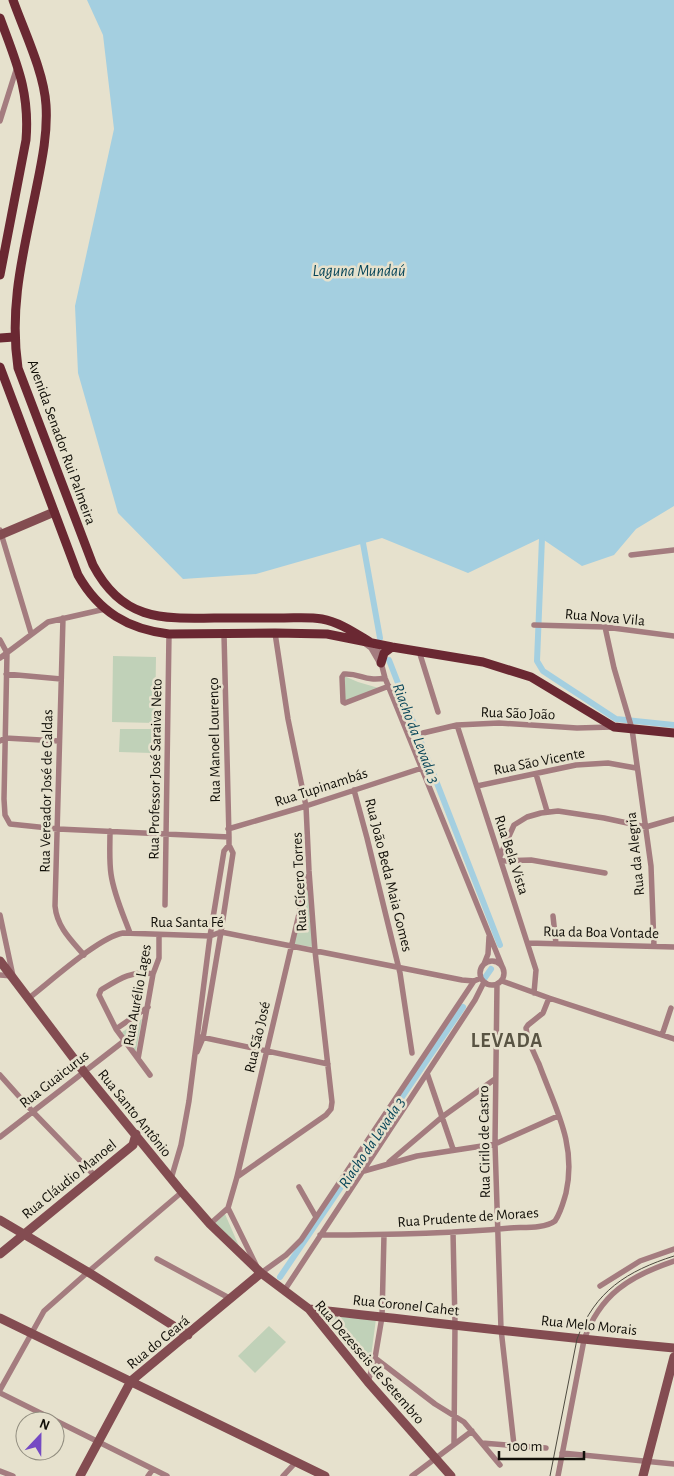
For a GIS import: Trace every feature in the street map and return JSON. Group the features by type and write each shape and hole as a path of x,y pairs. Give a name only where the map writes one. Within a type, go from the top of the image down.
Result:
{"main road":[{"name":"Avenida Senador Rui Palmeira","path":"13,0 39,72 46,103 46,128 42,158 22,256 15,304 14,337 20,378 92,565 98,576 114,596 136,610 158,617 322,619 336,623 373,642"},
{"path":"0,18 24,87 28,124 0,275"},
{"path":"4,253 22,256"},
{"path":"0,338 14,337"},
{"name":"Avenida Senador Rui Palmeira","path":"0,367 78,575 90,593 105,609 128,624 140,629 169,634 275,632 327,634 483,662 531,677 614,727 674,733"},
{"path":"197,618 199,627 197,634"},
{"path":"212,618 209,626 212,634"},
{"path":"381,666 384,653 392,647"}],"street":[{"path":"0,121 17,65"},
{"path":"0,97 8,99"},
{"path":"31,633 0,533 54,512"},
{"path":"631,555 674,550"},
{"path":"0,658 48,622 105,609"},
{"name":"Rua Vereador José de Caldas","path":"63,618 56,915 63,930 84,955"},
{"name":"Rua Nova Vila","path":"537,625 605,627 674,636"},
{"name":"Rua da Alegria","path":"605,627 614,668 632,728 652,882 654,946"},
{"name":"Rua Cícero Torres","path":"237,1177 326,1115 330,1110 332,1102 315,951 306,806 288,719 275,632"},
{"name":"Rua Professor José Saraiva Neto","path":"165,905 169,634"},
{"name":"Rua Manoel Lourenço","path":"171,1180 181,1145 196,1052 221,932 233,853 228,837 224,634"},
{"path":"0,640 7,653 3,739 4,799 5,814 10,824 58,829 228,837"},
{"path":"360,640 371,648 381,666"},
{"path":"373,642 385,678 502,966 504,973 499,982"},
{"path":"419,652 438,712"},
{"path":"6,674 61,679"},
{"path":"385,678 371,680 351,674 344,674 342,677 343,702 345,704 389,686"},
{"name":"Rua São João","path":"422,733 457,725 499,723 577,728 614,727"},
{"name":"Rua Bela Vista","path":"457,725 536,970 534,993"},
{"path":"3,739 59,741"},
{"name":"Rua São Vicente","path":"477,786 576,765 594,763 636,768"},
{"name":"Rua Tupinambás","path":"228,829 422,768"},
{"path":"536,774 547,811"},
{"name":"Rua João Beda Maia Gomes","path":"354,790 399,966 412,1052"},
{"path":"605,873 531,860 501,858 514,825 527,817 547,811 604,818 646,827 674,819"},
{"path":"110,832 110,873 116,896 130,933"},
{"name":"Rua Manoel Lourenço","path":"200,1037 210,936 224,852 229,845"},
{"name":"Rua São José","path":"228,1208 237,1177 290,945 309,871"},
{"path":"0,915 4,961"},
{"path":"553,916 556,944"},
{"name":"Rua Santa Fé","path":"28,998 84,955 113,936 130,933 210,936 221,932 474,981"},
{"name":"Rua Aurélio Lages","path":"138,1060 153,974 159,958 159,935"},
{"path":"489,935 488,954 480,971 483,980 490,985 499,982 674,1039"},
{"name":"Rua da Boa Vontade","path":"528,943 674,947"},
{"name":"Rua Santo Antônio","path":"4,961 28,998 84,1072 136,1134 171,1180 210,1224 260,1271"},
{"path":"484,964 495,961 502,966"},
{"path":"150,1075 116,1029 101,1001 100,992 130,974 144,972 153,974"},
{"path":"0,975 13,976"},
{"path":"210,1224 228,1208 260,1271 294,1248 474,981 483,980"},
{"path":"284,1291 475,1000 483,980"},
{"name":"Rua Cirilo de Castro","path":"499,982 495,1079 495,1144 501,1329 514,1445"},
{"name":"Rua Prudente de Moraes","path":"320,1235 453,1232 552,1223 561,1212 570,1169 566,1135 526,1028 543,1013 549,998"},
{"path":"116,1029 148,1007"},
{"path":"662,1035 671,1008"},
{"path":"200,1037 328,1064"},
{"name":"Rua Guaicurus","path":"0,1137 124,1041"},
{"path":"427,1073 453,1149"},
{"path":"0,1075 95,1176"},
{"path":"388,1163 442,1117 495,1079"},
{"path":"364,1171 388,1163 453,1149 495,1144 558,1116"},
{"name":"Rua Cláudio Manoel","path":"133,1145 136,1134"},
{"name":"Rua Cláudio Manoel","path":"0,1254 133,1145 143,1144"},
{"path":"299,1187 316,1217"},
{"path":"167,1476 0,1392 44,1312 182,1192"},
{"path":"0,1220 188,1334"},
{"path":"453,1232 455,1324 454,1444"},
{"path":"368,1382 375,1358 382,1317 384,1235"},
{"path":"600,1286 640,1260 674,1249"},
{"path":"157,1259 231,1299"},
{"path":"558,1476 584,1340 598,1310 616,1291 633,1278 674,1261"},
{"name":"Rua Dezesseis de Setembro","path":"260,1271 309,1309 368,1382 451,1476"},
{"name":"Rua do Ceará","path":"80,1476 131,1381 231,1299 260,1271"},
{"name":"Rua Coronel Cahet","path":"309,1309 501,1329"},
{"path":"0,1318 325,1476"},
{"name":"Rua Melo Morais","path":"501,1329 584,1340 674,1348"},
{"path":"643,1476 674,1357"},
{"path":"375,1358 454,1417 464,1422 500,1465"},
{"path":"412,1476 472,1431"},
{"path":"482,1443 546,1448"},
{"path":"562,1453 674,1464"},
{"path":"284,1476 296,1462"},
{"path":"148,1476 153,1469"},
{"path":"0,1471 11,1476"}],"green space":[{"path":"113,656 156,657 155,723 112,722"},
{"path":"344,676 358,682 382,689 345,704"},
{"path":"120,729 152,729 151,753 119,752"},
{"path":"308,885 313,947 292,944"},
{"path":"142,1019 135,1057 119,1034"},
{"path":"225,1214 245,1260 212,1225"},
{"path":"328,1316 376,1319 368,1367 365,1367 325,1320"},
{"path":"269,1326 286,1342 255,1373 238,1356"}],"water":[{"name":"Laguna Mundaú","path":"87,0 674,0 674,506 636,529 614,555 582,566 541,538 468,573 382,538 256,574 183,579 118,513 78,373 75,306 114,129 103,35"}],"waterway":[{"path":"542,538 537,661 543,671 616,719 674,725"},
{"name":"Riacho da Levada 3","path":"363,543 380,638"},
{"name":"Riacho da Levada 3","path":"389,660 500,945"},
{"name":"Riacho da Levada 3","path":"484,979 491,969"},
{"name":"Riacho da Levada 3","path":"280,1277 463,1007"}],"tram line":[{"path":"550,1476 577,1339 584,1322 603,1296 627,1276 674,1256"}],"district":[{"name":"LEVADA","path":"507,1040"}]}
